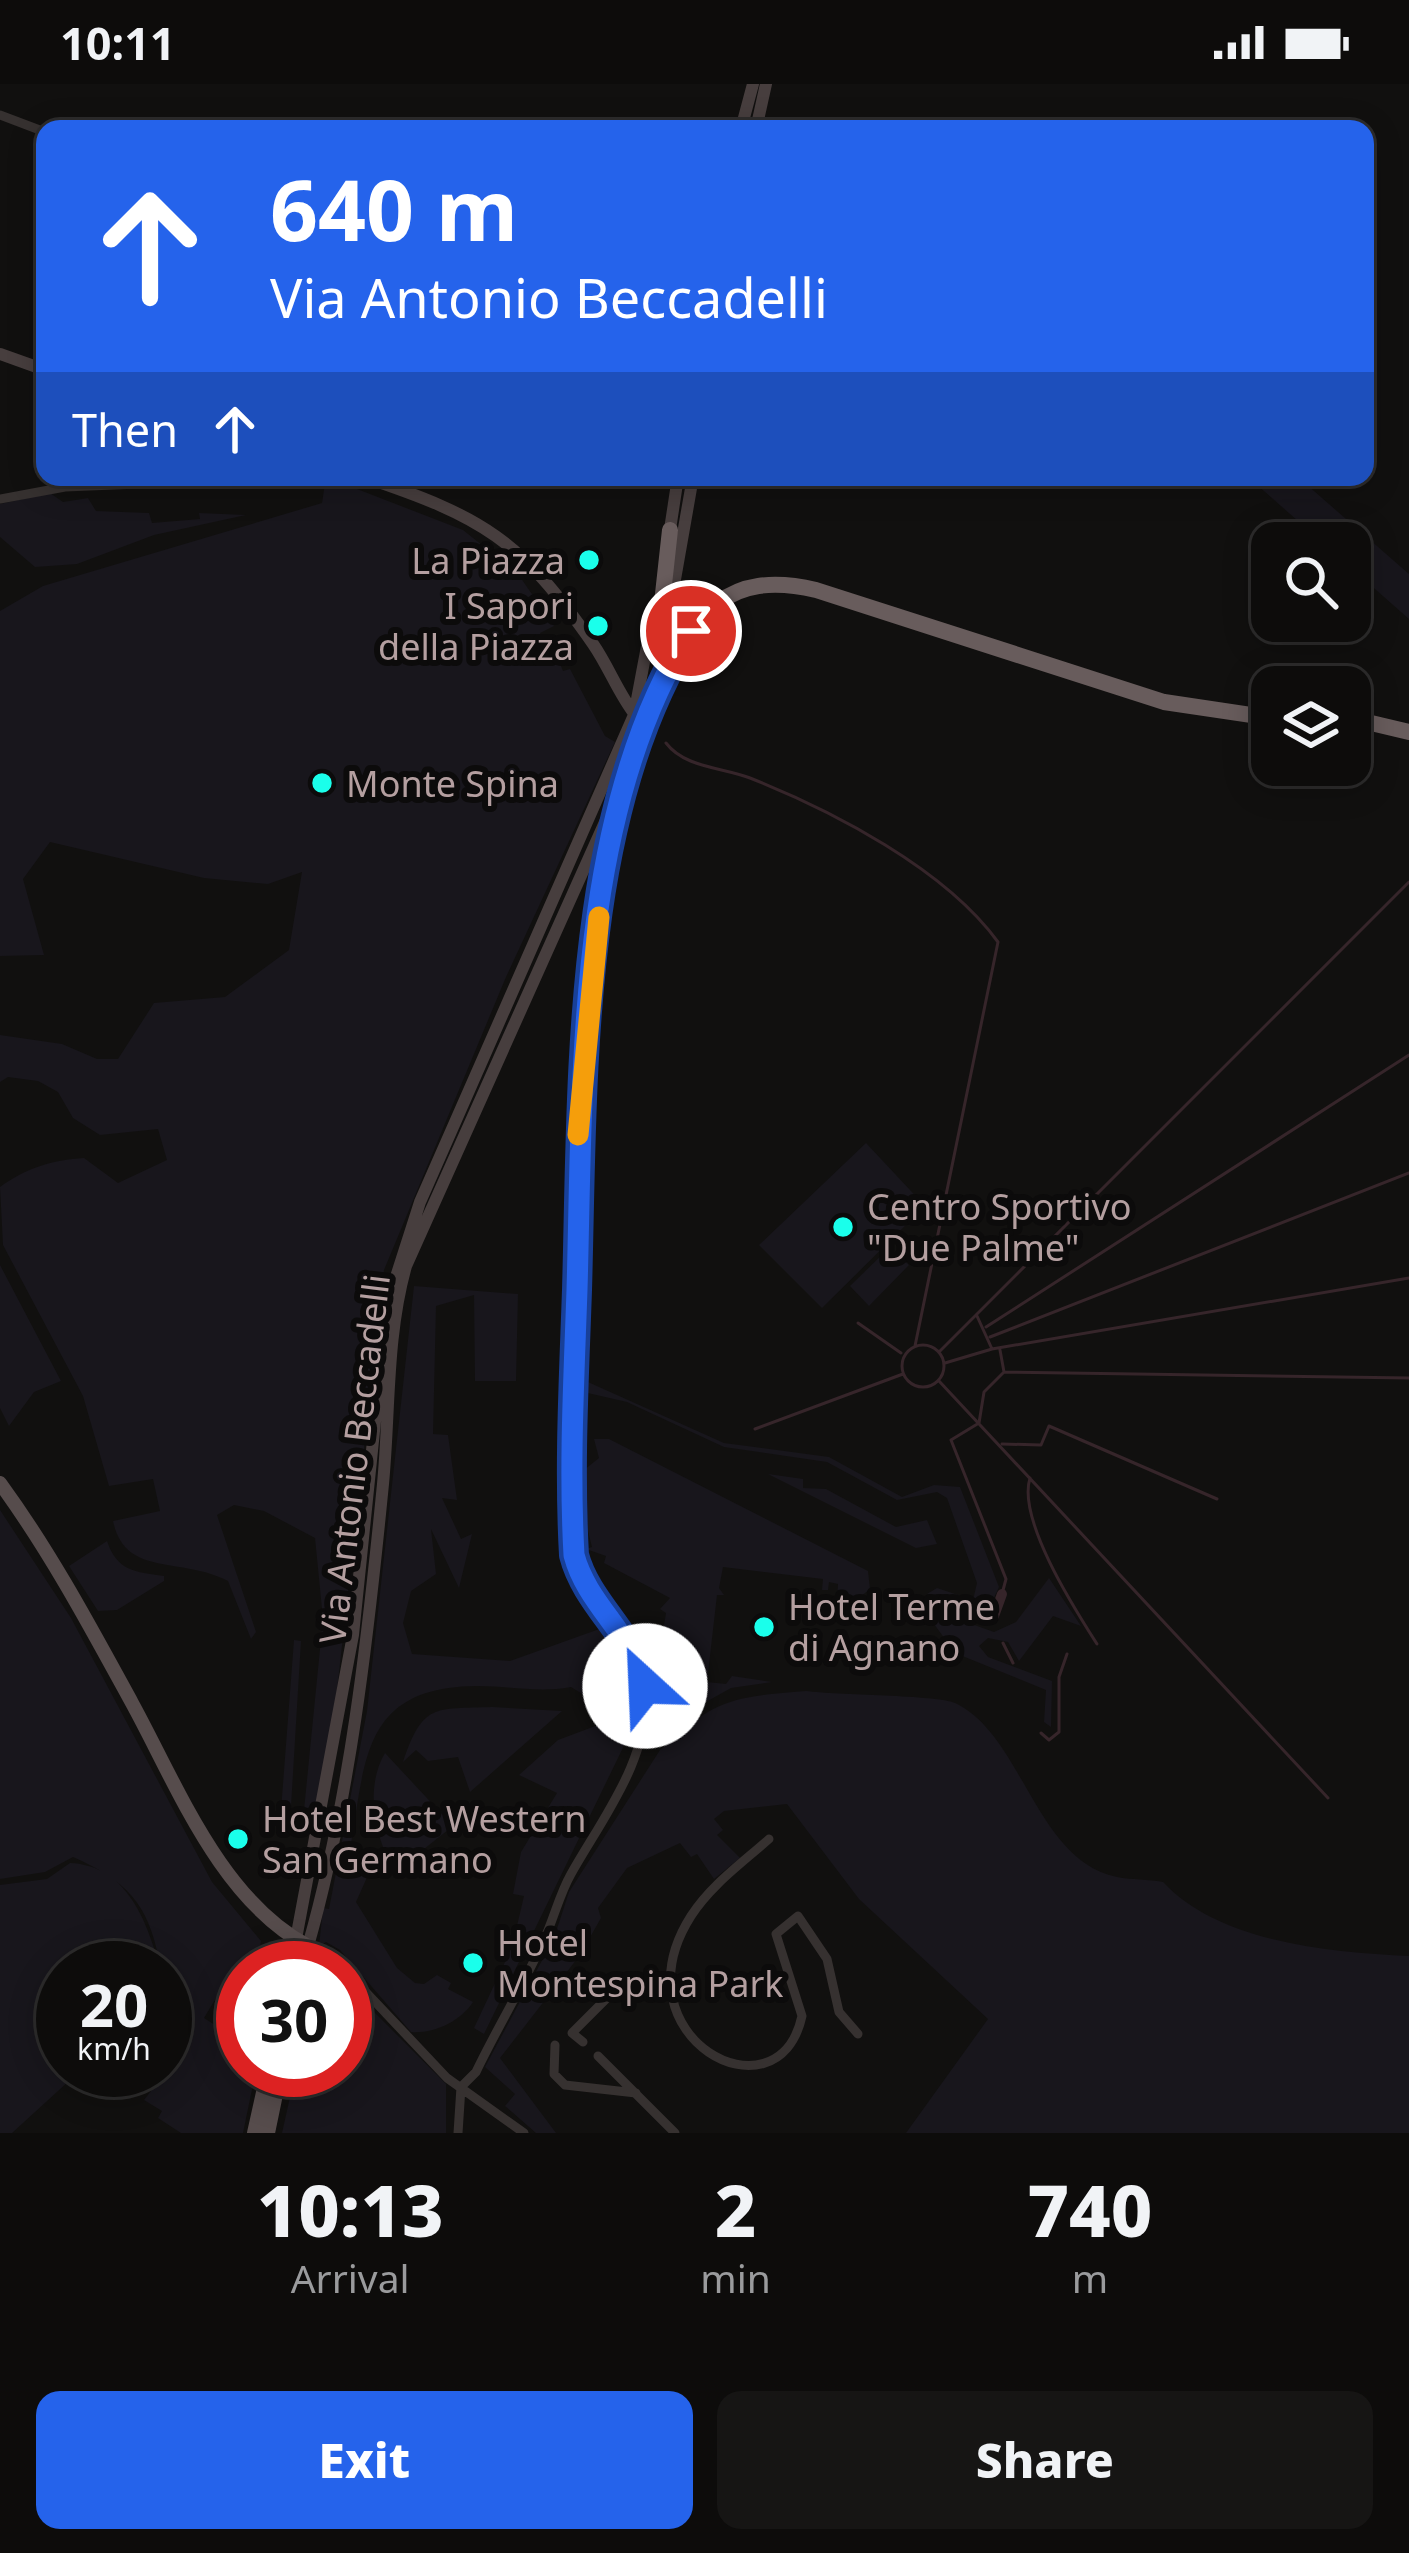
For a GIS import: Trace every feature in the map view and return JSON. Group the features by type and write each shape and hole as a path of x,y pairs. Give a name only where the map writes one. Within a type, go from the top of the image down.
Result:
{"highway":[{"path":"670,530 660,621 669,632 737,590 765,584 797,586 1164,702 1251,715"},
{"path":"644,713 700,617"},
{"path":"1371,723 1409,732"}],"main road":[{"path":"744,120 753,84"},
{"path":"758,120 766,84"},
{"path":"0,354 36,367"},
{"path":"390,486 459,510 506,540 590,639 618,686 644,713"},
{"path":"644,713 642,681 677,486"},
{"path":"644,713 669,632 692,486"},
{"path":"618,686 633,690 642,681"},
{"name":"Via Antonio Beccadelli","path":"322,1848 360,1588 382,1341 395,1265 619,750 644,713"},
{"name":"Via Antonio Beccadelli","path":"302,1941 373,1574 401,1284 412,1247 631,764 644,713"},
{"path":"0,1483 69,1589 213,1851 301,1941"},
{"path":"254,2133 262,2097"},
{"path":"268,2133 275,2097"}],"street":[{"path":"0,115 36,129"},
{"path":"0,500 90,486"},
{"path":"612,843 610,808 619,750"},
{"path":"458,2133 461,2087 476,2072 543,1942 570,1876 607,1820 636,1754 645,1709 636,1655 584,1582 573,1544 578,1104 595,943 631,764"},
{"path":"769,1839 690,1917 679,1939 669,1988 681,2024 708,2051 741,2067 771,2060 794,2039 802,2016 776,1934 802,1917 827,1959 838,2012 858,2034"},
{"path":"583,2042 572,2033 614,1991 669,1988"},
{"path":"372,1997 461,2087 524,2133"},
{"path":"556,2045 554,2074 565,2085 636,2093"},
{"path":"598,2056 675,2133"}],"shaded area":[{"path":"325,486 349,486 463,530 518,574 554,626 540,633 547,648 553,646 563,671 570,669 605,736 615,742 506,977 384,1270 331,1744 317,1810 304,1810 323,1619 315,1538 264,1511 234,1505 217,1515 256,1632 251,1639 228,1581 129,1551 113,1521 160,1511 153,1479 109,1486 83,1396 3,1245 0,1187 30,1170 61,1161 84,1158 118,1183 167,1160 158,1129 100,1135 73,1118 58,1092 38,1081 8,1077 0,1082 0,1035 62,1044 97,1059 118,1059 154,1003 225,997 289,950 302,872 268,884 204,878 50,842 23,879 44,955 0,956 0,611 43,586 322,503"},
{"path":"1258,486 1308,486 1349,522 1299,522"},
{"path":"50,493 63,502 88,498 96,511 149,513 152,523 200,519 199,513 246,515 154,535 77,564 35,567 0,537 0,504"},
{"path":"1371,541 1409,574 1409,619 1371,586"},
{"path":"866,1143 925,1206 822,1308 759,1245"},
{"path":"890,1247 909,1265 869,1306 850,1286"},
{"path":"0,1265 61,1381 34,1392 9,1426 0,1408"},
{"path":"414,1286 518,1294 516,1381 475,1381 474,1295 436,1306 433,1434 448,1435 457,1500 442,1498 461,1539 472,1534 459,1588 431,1529 436,1574 411,1591 403,1623 412,1654 510,1661 605,1627 629,1664 637,1692 635,1723 484,2034 474,2028 512,1947 524,1896 513,1894 521,1852 557,1793 519,1775 558,1740 598,1725 589,1698 571,1687 438,1690 410,1700 389,1716 375,1737 349,1855 373,1864 356,1902 397,1968 415,1983 424,1984 437,1975 451,1983 448,1989 473,2002 454,2020 420,2032 411,2032 372,1987 372,1941 320,1941 367,1711"},
{"path":"579,1378 724,1443 829,1457 902,1497 934,1485 960,1487 999,1587 987,1613 927,1594 937,1588 973,1600 977,1583 947,1498 937,1492 897,1500 827,1462 724,1447 627,1402 579,1391"},
{"path":"594,1439 609,1439 868,1571 870,1589 850,1605 837,1601 838,1584 829,1582 828,1590 822,1590 823,1579 723,1567 719,1588 724,1595 717,1595 707,1682 726,1684 732,1676 772,1682 731,1688 697,1707 691,1683 651,1667 660,1650 666,1613 660,1609 670,1598 604,1563 606,1556 586,1549 592,1547 588,1531 579,1532 579,1474 599,1458"},
{"path":"768,1474 803,1479 803,1488 826,1489 896,1527 927,1520 937,1544 916,1548"},
{"path":"0,1510 71,1618 212,1882 261,1941 216,1941 216,1998 204,2018 216,2026 216,2097 250,2097 243,2133 181,2133 158,2118 162,2111 144,2100 192,2097 192,1941 154,1941 131,1895 73,1857 45,1872 0,1879"},
{"path":"107,1541 122,1564 164,1576 164,1581 117,1610 98,1611 69,1566"},
{"path":"1049,1578 1081,1626 1053,1616 1019,1661 1008,1642 988,1638 979,1646 988,1657 1052,1681 1051,1727 1044,1722 1046,1690 955,1653 921,1606 994,1632 1016,1622"},
{"path":"294,1640 301,1641 290,1823 280,1823"},
{"path":"806,1691 955,1703 997,1741 1048,1823 1089,1866 1117,1877 1163,1882 1187,1903 1245,1931 1311,1947 1409,1956 1409,2133 906,2133 988,2019 859,1899 787,1804 724,1811 714,1819 723,1830 717,1835 740,1858 714,1879 697,1854 691,1857 680,1843 627,1868 598,1908 601,1918 580,1955 500,2058 556,2133 536,2133 505,2106 515,2094 485,2067 554,1938 569,1892 660,1750 679,1733 726,1703"},
{"path":"492,1707 562,1711 470,1792 458,1757 428,1761 416,1750 403,1762 417,1729 433,1713"},
{"path":"385,1753 453,1826 395,1872 375,1813 375,1782"},
{"path":"70,1863 103,1872 136,1905 151,1941 36,1941 36,2097 51,2097 12,2133 0,2133 0,1885 47,1879"},
{"path":"372,2010 446,2084 446,2133 282,2133 290,2097 372,2097"}],"waterway":[{"path":"666,743 683,757 750,778 885,845 949,890 998,942 915,1346"},
{"path":"939,1352 1409,882"},
{"path":"986,1327 1409,1055"},
{"path":"990,1337 1409,1173"},
{"path":"945,1363 992,1349 1409,1278"},
{"path":"977,1316 992,1349"},
{"path":"858,1323 901,1353"},
{"path":"923,1345 938,1351 944,1366 938,1381 923,1387 908,1381 902,1366 908,1351 923,1345"},
{"path":"1000,1350 1004,1372 984,1392 979,1423 951,1440 1006,1579 1002,1594"},
{"path":"1004,1372 1409,1378"},
{"path":"755,1429 903,1374"},
{"path":"939,1381 1328,1798"},
{"path":"1002,1444 1041,1445 1049,1426 1217,1499"},
{"path":"1030,1478 1028,1495 1039,1539 1097,1644"},
{"path":"994,1616 1002,1594"},
{"path":"1003,1643 1013,1663"},
{"path":"1041,1733 1049,1740 1059,1732 1059,1677 1067,1654"}],"slow traffic":[{"path":"578,1135 582,1052 599,917"}],"place":[{"name":"La Piazza","path":"589,560"},
{"name":"I Sapori della Piazza","path":"598,626"},
{"name":"Monte Spina","path":"322,783"},
{"name":"Centro Sportivo \"Due Palme\"","path":"843,1227"},
{"name":"Hotel Terme di Agnano","path":"764,1627"},
{"name":"Hotel Best Western San Germano","path":"238,1839"},
{"name":"Hotel Montespina Park","path":"473,1963"}],"route":[{"path":"645,1686 636,1655 579,1574 574,1555 571,1432 578,1104 602,893 633,751 650,704 691,631"}]}
